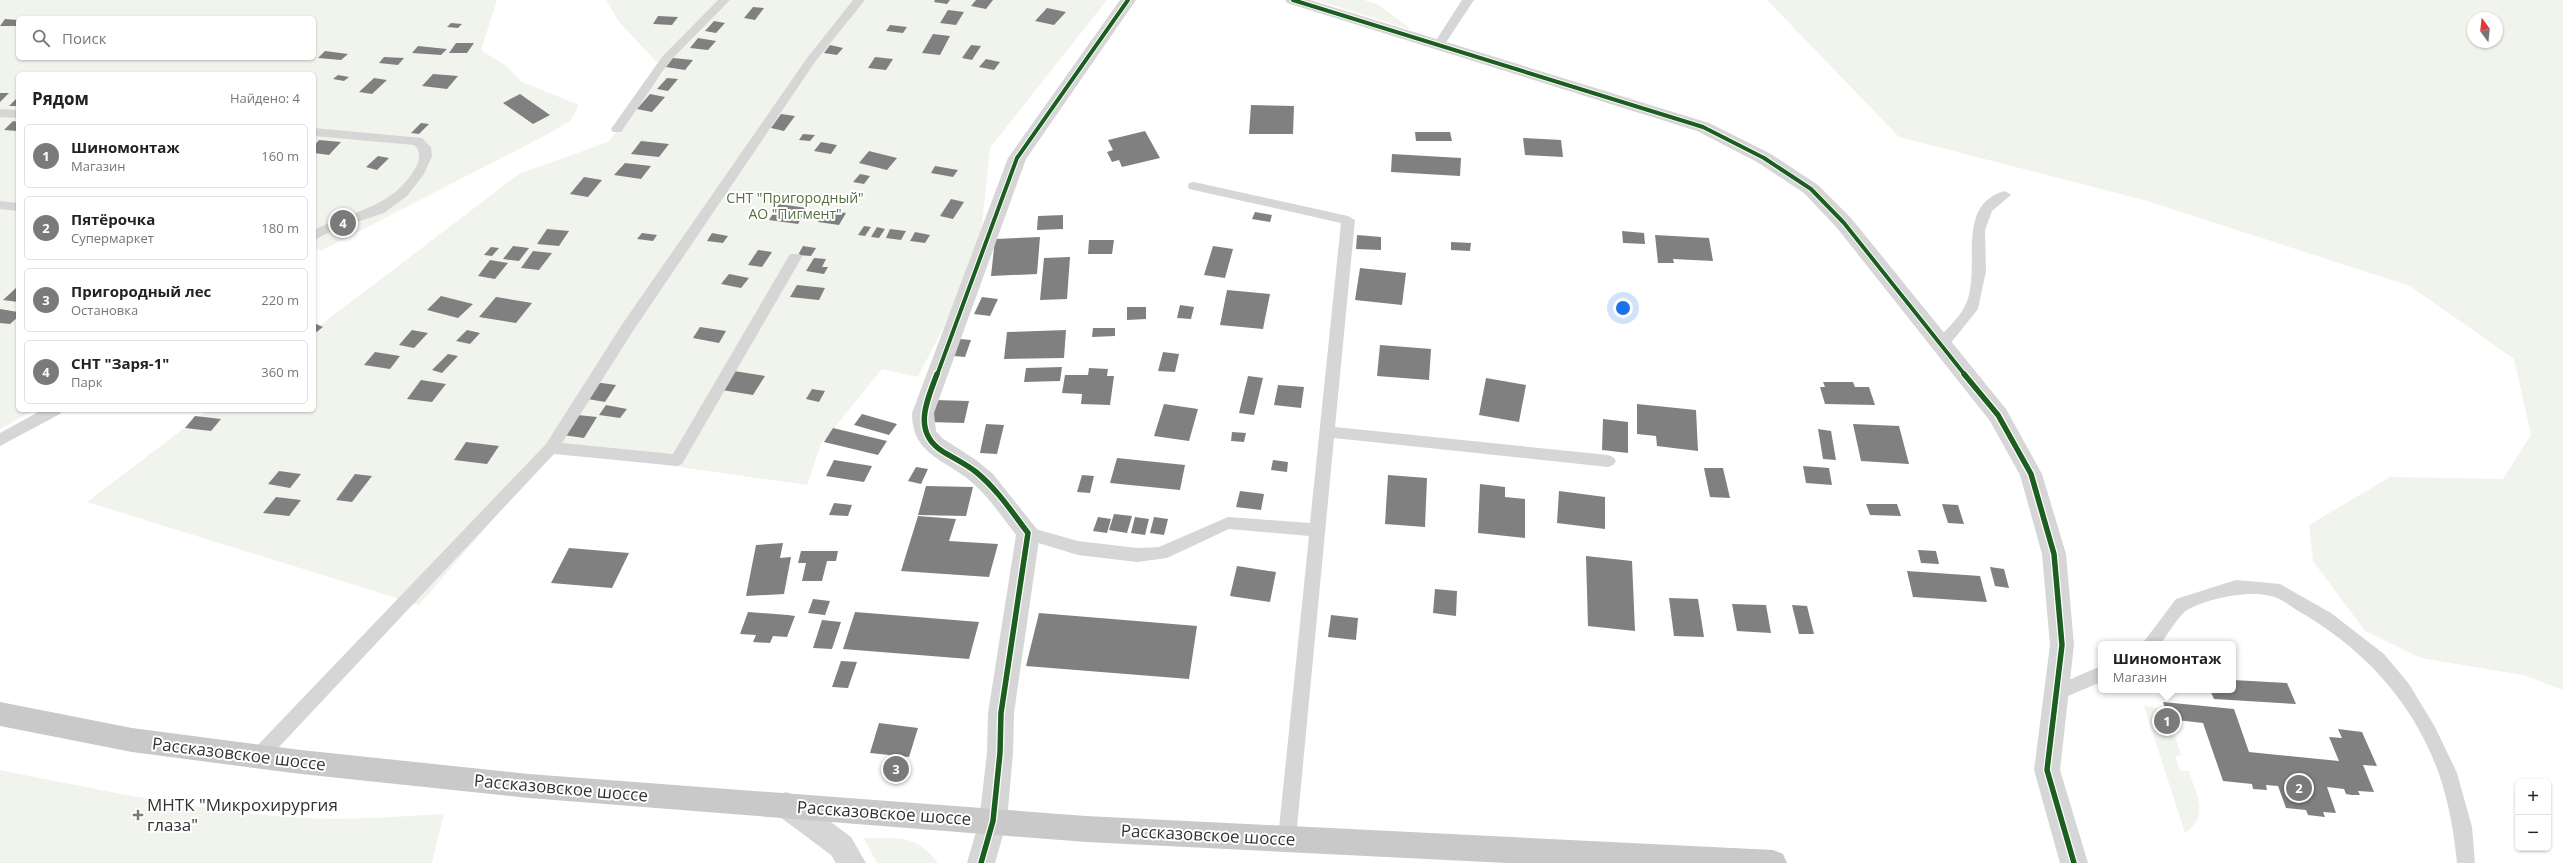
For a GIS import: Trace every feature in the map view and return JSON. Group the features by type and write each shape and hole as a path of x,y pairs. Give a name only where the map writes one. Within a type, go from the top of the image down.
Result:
{"main road":[{"name":"Рассказовское шоссе","path":"0,714 132,740 258,757 529,786 1086,829 1287,838 1691,861 1773,863"}],"street":[{"path":"981,863 993,821 1000,753 1001,713 1028,533 985,480 968,466 939,449 930,440 925,430 923,414 1017,158 1128,0"},
{"path":"1293,0 1703,128 1764,158 1811,189 1844,223 1941,346 1998,415 2031,474 2054,554 2062,645 2047,770 2074,863"},
{"path":"786,805 841,846 852,863"}],"lane":[{"path":"617,129 666,59 724,0"},
{"path":"258,757 551,448 628,327 802,73 859,0"},
{"path":"1439,45 1468,0"},
{"path":"0,113 16,114"},
{"path":"316,132 418,140 424,144 428,152 425,164 406,188 387,205 317,231"},
{"path":"1194,186 1348,220 1287,838"},
{"path":"1941,346 1972,309 1979,271 1978,230 1986,209 2005,195"},
{"path":"0,205 16,207"},
{"path":"551,448 677,460 795,257"},
{"path":"0,440 52,412"},
{"path":"1327,432 1608,461"},
{"path":"1028,533 1078,548 1137,555 1161,553 1228,523 1317,530"},
{"path":"2152,641 2182,604 2236,587 2274,589 2325,618 2378,659 2403,689 2429,733 2448,773 2463,827 2466,863"},
{"path":"2056,693 2098,675"}],"green space":[{"path":"0,0 497,0 481,50 508,67 522,82 579,105 570,121 550,133 321,251 316,249 316,72 16,72 16,412 31,412 0,429"},
{"name":"СНТ \"Пригородный\" АО \"Пигмент\"","path":"606,0 1107,0 990,148 981,234 961,292 918,377 882,369 821,444 807,485 554,449 419,605 87,502 205,412 316,412 316,328 519,174 608,142 665,71 620,23"},
{"path":"1316,0 1364,0 1377,4 1412,30"},
{"path":"1767,0 2563,0 2563,690 2523,675 2421,658 2365,631 2313,561 2309,525 2390,477 2503,479 2531,435 2514,359 2410,286 2144,200 1899,137"},
{"path":"2144,706 2158,708 2167,735 2175,736 2181,755 2175,756 2180,771 2189,771 2198,797 2199,812 2197,819 2193,826 2185,833"},
{"name":"МНТК \"Микрохирургия глаза\"","path":"0,770 179,804 287,817 326,819 444,814 432,863 0,863"},
{"path":"864,838 897,838 914,842 929,853 938,863 877,863"}],"building":[{"path":"935,0 950,0 947,4 934,2"},
{"path":"976,0 993,0 986,9 971,6"},
{"path":"753,7 764,8 755,20 744,18"},
{"path":"1047,8 1066,12 1054,25 1035,21"},
{"path":"948,10 964,12 956,25 940,23"},
{"path":"658,16 678,17 672,25 653,24"},
{"path":"5,19 16,20 16,26 0,26"},
{"path":"714,21 725,23 716,33 705,31"},
{"path":"451,23 462,24 458,28 447,27"},
{"path":"890,25 907,27 903,33 886,31"},
{"path":"933,34 950,36 940,55 922,53"},
{"path":"698,38 716,41 708,50 690,48"},
{"path":"456,43 474,43 467,53 449,53"},
{"path":"830,45 843,48 837,55 824,53"},
{"path":"971,45 981,46 972,60 962,58"},
{"path":"418,46 447,49 441,55 412,53"},
{"path":"325,51 348,54 341,60 318,58"},
{"path":"384,57 404,58 398,65 379,63"},
{"path":"875,57 893,59 886,70 868,68"},
{"path":"673,58 693,60 685,70 666,67"},
{"path":"986,59 1000,62 994,70 979,67"},
{"path":"433,74 458,76 447,89 422,86"},
{"path":"338,75 349,77 344,81 333,79"},
{"path":"374,78 387,80 372,94 359,92"},
{"path":"667,78 678,79 668,91 657,89"},
{"path":"0,93 9,93 0,102"},
{"path":"520,94 550,115 533,124 503,103"},
{"path":"650,94 665,97 652,112 637,109"},
{"path":"16,99 16,106 9,106"},
{"path":"1251,105 1294,106 1293,134 1249,134"},
{"path":"781,114 795,116 784,131 771,128"},
{"path":"13,121 16,122 16,131 4,130"},
{"path":"421,123 429,124 419,134 411,133"},
{"path":"1145,131 1160,158 1122,167 1119,160 1112,162 1107,152 1113,150 1108,140"},
{"path":"1415,132 1450,132 1452,141 1416,141"},
{"path":"803,134 815,135 810,141 799,140"},
{"path":"1523,138 1561,140 1563,157 1525,155"},
{"path":"319,140 341,142 329,155 316,153 316,144"},
{"path":"641,141 669,144 659,157 631,154"},
{"path":"821,142 837,145 831,154 814,151"},
{"path":"869,151 897,158 887,170 859,163"},
{"path":"1392,154 1461,158 1460,176 1391,172"},
{"path":"378,156 389,158 377,170 366,167"},
{"path":"625,163 651,166 641,179 614,175"},
{"path":"935,166 958,170 953,177 931,173"},
{"path":"860,174 870,176 864,184 853,182"},
{"path":"584,177 602,180 588,197 570,194"},
{"path":"951,199 964,202 953,219 940,216"},
{"path":"779,204 807,208 798,224 769,220"},
{"path":"825,210 846,213 839,225 818,222"},
{"path":"1255,212 1272,215 1270,222 1252,219"},
{"path":"1063,215 1063,229 1037,230 1038,216"},
{"path":"864,226 871,227 865,236 858,235"},
{"path":"877,227 885,229 879,238 871,237"},
{"path":"547,229 569,231 559,246 537,244"},
{"path":"890,229 906,231 901,240 886,238"},
{"path":"1622,231 1644,233 1645,244 1623,243"},
{"path":"915,232 930,235 925,243 910,241"},
{"path":"642,233 657,235 653,241 637,239"},
{"path":"712,233 728,236 723,243 707,241"},
{"path":"1357,235 1381,237 1381,250 1356,249"},
{"path":"1655,235 1709,238 1713,261 1673,259 1674,263 1658,263"},
{"path":"1040,237 1037,274 991,276 995,239"},
{"path":"1089,240 1114,240 1112,254 1088,254"},
{"path":"1451,242 1471,243 1470,251 1451,250"},
{"path":"513,246 529,248 519,261 503,259"},
{"path":"803,246 816,248 811,256 798,255"},
{"path":"1213,246 1233,249 1225,278 1204,275"},
{"path":"491,247 499,248 492,256 484,255"},
{"path":"758,250 772,252 762,267 748,265"},
{"path":"533,251 552,253 539,270 521,268"},
{"path":"1070,257 1067,299 1040,300 1044,258"},
{"path":"814,258 826,259 822,267 828,267 824,274 806,271"},
{"path":"490,260 508,263 495,279 478,276"},
{"path":"1360,268 1406,273 1402,305 1355,300"},
{"path":"729,274 749,278 741,288 721,284"},
{"path":"797,285 825,288 819,300 790,297"},
{"path":"16,288 16,302 3,300"},
{"path":"1227,290 1270,294 1263,329 1220,325"},
{"path":"441,296 473,304 458,318 427,310"},
{"path":"496,297 532,303 516,323 479,317"},
{"path":"982,297 998,299 990,316 974,314"},
{"path":"1180,305 1194,307 1191,319 1177,318"},
{"path":"1127,307 1146,307 1146,319 1127,320"},
{"path":"0,309 16,312 16,319 10,324 0,323"},
{"path":"316,324 323,327 316,332"},
{"path":"700,327 726,331 719,343 693,338"},
{"path":"1093,328 1115,328 1115,336 1092,337"},
{"path":"412,330 428,333 414,348 399,345"},
{"path":"467,330 480,333 470,344 456,341"},
{"path":"1066,330 1064,358 1004,359 1007,332"},
{"path":"960,339 971,340 965,357 954,356"},
{"path":"1380,345 1431,349 1429,380 1377,376"},
{"path":"375,352 400,356 390,369 364,365"},
{"path":"1163,352 1179,354 1175,372 1158,371"},
{"path":"448,354 458,356 442,373 432,370"},
{"path":"1062,367 1060,381 1024,382 1026,368"},
{"path":"1089,368 1108,369 1107,376 1114,376 1110,405 1081,404 1082,394 1062,393 1065,375 1088,375"},
{"path":"734,371 765,376 753,395 722,390"},
{"path":"1248,376 1263,378 1254,415 1239,413"},
{"path":"1486,378 1526,385 1519,422 1479,415"},
{"path":"421,380 446,384 432,402 407,399"},
{"path":"594,382 616,385 605,402 582,398"},
{"path":"1823,382 1853,382 1855,387 1869,387 1875,405 1825,404 1820,387 1825,387"},
{"path":"1278,385 1304,387 1301,408 1274,405"},
{"path":"812,389 825,391 819,402 806,399"},
{"path":"934,400 969,401 964,423 929,422"},
{"path":"1164,404 1198,409 1189,441 1154,436"},
{"path":"1637,404 1696,410 1698,451 1657,446 1656,436 1637,434"},
{"path":"606,405 627,409 620,418 599,415"},
{"path":"568,414 597,417 584,438 556,434"},
{"path":"862,414 897,424 889,435 854,425"},
{"path":"195,416 221,419 211,431 185,428"},
{"path":"1603,419 1628,422 1628,453 1602,450"},
{"path":"986,424 1004,425 997,454 980,453"},
{"path":"1853,424 1899,426 1909,464 1861,461"},
{"path":"833,428 887,441 878,455 824,442"},
{"path":"1818,429 1831,431 1836,460 1823,459"},
{"path":"1232,432 1246,433 1244,442 1231,441"},
{"path":"466,442 499,446 487,464 454,460"},
{"path":"1117,458 1185,465 1180,490 1110,483"},
{"path":"834,460 872,466 864,482 826,476"},
{"path":"1273,460 1288,462 1287,472 1271,470"},
{"path":"1803,466 1829,468 1832,485 1806,483"},
{"path":"916,467 928,469 921,484 908,481"},
{"path":"1704,468 1723,468 1730,498 1710,497"},
{"path":"279,471 301,474 290,488 268,484"},
{"path":"355,474 372,476 352,502 336,500"},
{"path":"1082,475 1094,476 1090,493 1077,492"},
{"path":"1388,475 1427,478 1425,527 1385,524"},
{"path":"1480,484 1505,487 1505,497 1525,499 1525,538 1478,533"},
{"path":"926,486 973,487 966,516 918,515"},
{"path":"1240,491 1264,494 1261,510 1236,507"},
{"path":"1559,491 1605,497 1605,529 1557,523"},
{"path":"276,497 301,500 289,516 263,513"},
{"path":"834,503 852,505 848,516 829,515"},
{"path":"1866,504 1897,504 1901,516 1870,515"},
{"path":"1942,504 1958,505 1964,524 1948,523"},
{"path":"1114,514 1132,516 1127,533 1109,530"},
{"path":"918,516 956,519 949,541 998,544 989,577 901,571"},
{"path":"1098,517 1111,519 1107,533 1093,531"},
{"path":"1135,517 1149,519 1145,535 1131,533"},
{"path":"1154,517 1168,519 1164,535 1150,533"},
{"path":"783,543 780,558 791,557 784,594 746,596 756,545"},
{"path":"569,548 629,553 612,588 551,583"},
{"path":"1918,550 1936,551 1939,564 1921,563"},
{"path":"801,551 838,551 836,561 827,561 822,581 802,581 806,563 798,563"},
{"path":"1586,556 1632,561 1635,631 1588,626"},
{"path":"1237,566 1276,572 1270,602 1230,596"},
{"path":"1990,567 2004,569 2009,588 1995,586"},
{"path":"1907,571 1980,576 1987,602 1913,597"},
{"path":"1435,589 1457,591 1456,616 1433,613"},
{"path":"1669,598 1698,599 1704,637 1674,636"},
{"path":"813,599 830,601 825,615 808,613"},
{"path":"1732,604 1766,605 1771,633 1737,631"},
{"path":"1792,605 1807,606 1814,634 1799,634"},
{"path":"748,612 795,616 787,637 773,636 770,643 753,642 756,635 740,634"},
{"path":"855,612 979,622 969,659 843,649"},
{"path":"1039,613 1197,626 1189,679 1026,666"},
{"path":"1331,615 1358,618 1356,640 1328,637"},
{"path":"822,620 841,622 832,649 813,648"},
{"path":"841,661 857,662 848,688 832,687"},
{"path":"2236,680 2287,683 2296,704 2214,699 2211,693 2236,693"},
{"path":"2163,702 2234,709 2249,752 2339,761 2329,737 2342,738 2338,729 2362,732 2377,766 2363,765 2374,792 2358,791 2360,795 2352,795 2346,794 2344,789 2327,787 2336,813 2323,812 2325,817 2308,815 2306,810 2286,808 2278,786 2266,785 2267,790 2253,789 2252,784 2223,781 2203,723 2168,719"},
{"path":"879,723 918,728 909,757 870,753"}],"cycle path":[{"path":"981,863 993,821 1000,753 1001,713 1028,533 985,480 968,466 943,452 934,444 925,431 923,413 1017,158 1128,0"},
{"path":"1293,0 1703,127 1764,158 1811,189 1844,223 1918,318 1998,415 2031,474 2054,554 2062,645 2047,770 2074,863"}],"place":[{"name":"СНТ \"Заря-1\"","path":"343,223"},
{"name":"Шиномонтаж","path":"2167,721"},
{"name":"Пригородный лес","path":"896,769"},
{"name":"Пятёрочка","path":"2299,788"},
{"name":"МНТК \"Микрохирургия глаза\"","path":"138,815"}]}
